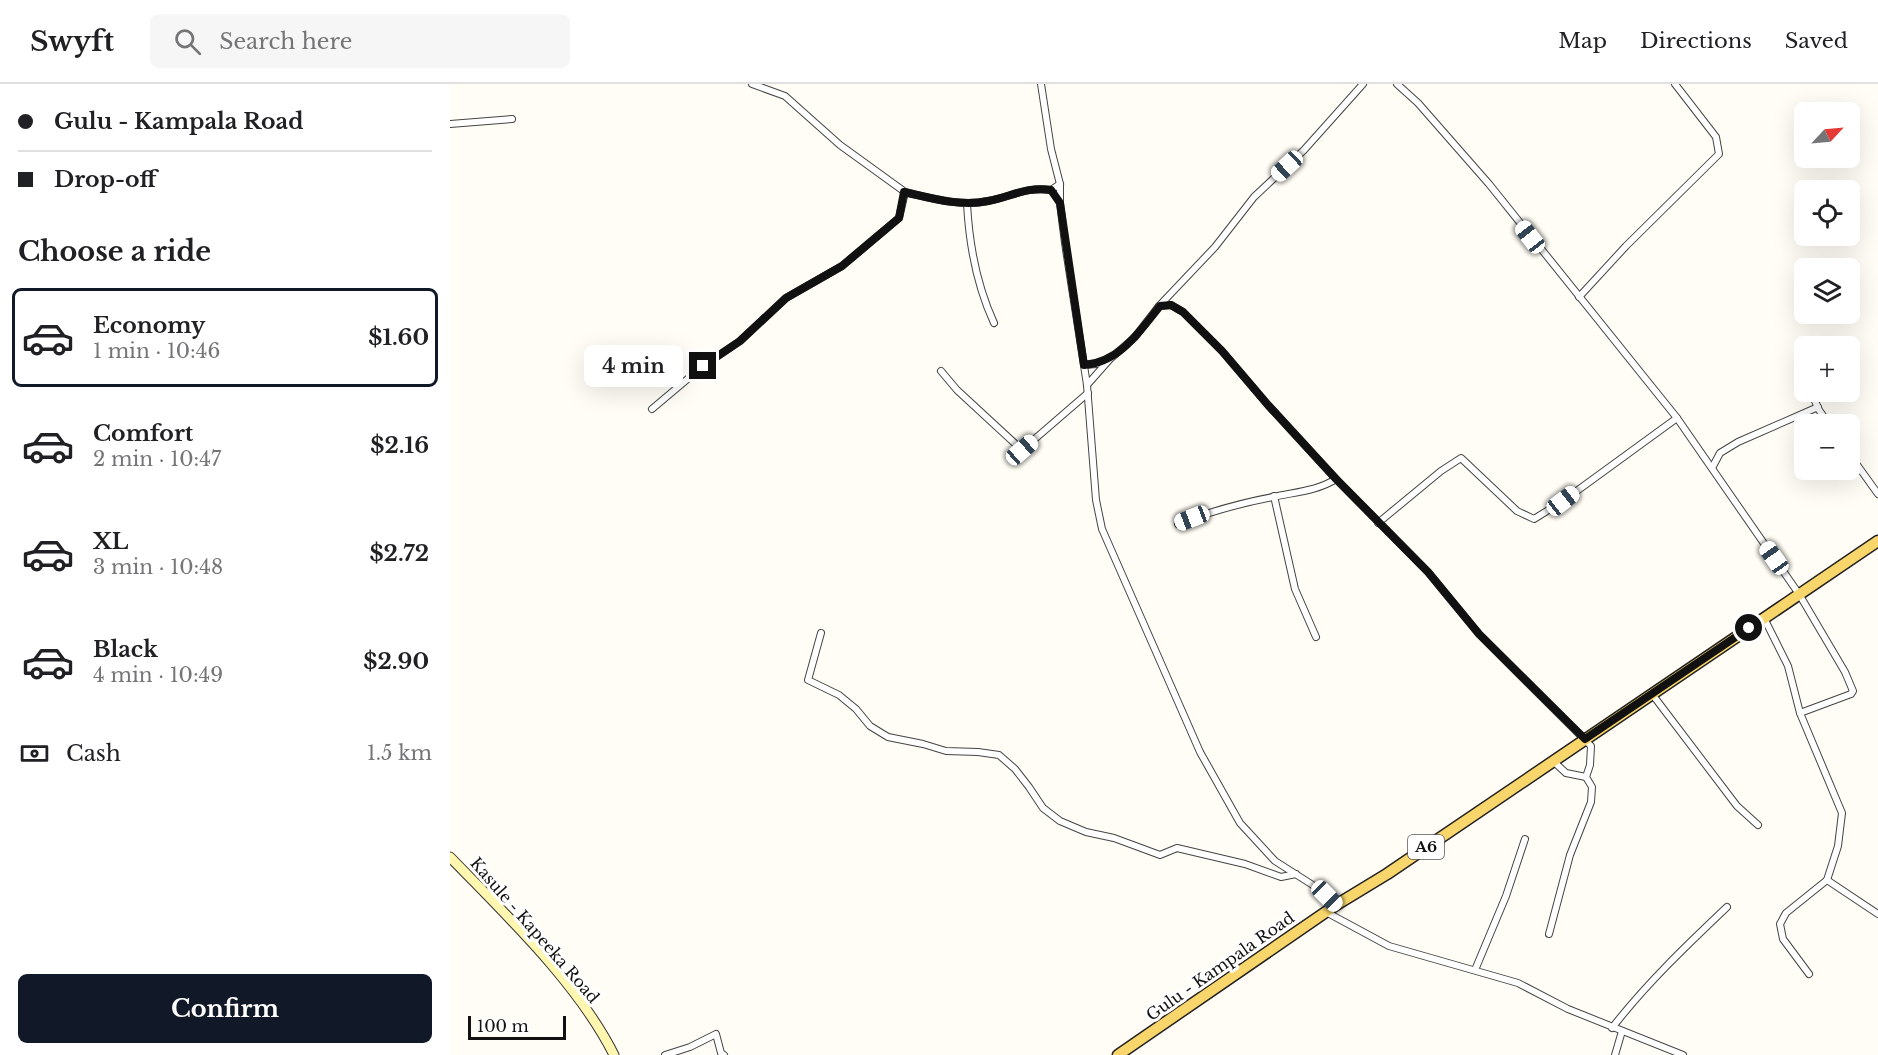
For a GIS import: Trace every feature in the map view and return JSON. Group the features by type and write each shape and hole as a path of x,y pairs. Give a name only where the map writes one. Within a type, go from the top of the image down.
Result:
{"main road":[{"name":"Gulu - Kampala Road","path":"1118,1055 1325,912 1387,874 1878,541"}],"street":[{"path":"752,84 785,96 840,145 904,192 937,200 967,203 988,201 1036,188 1051,190 1060,184"},
{"path":"1041,84 1051,149 1060,184 1060,203 1088,393 1096,500 1102,530 1200,752 1240,823 1275,861 1319,889 1336,905"},
{"path":"1087,385 1110,359 1135,337 1160,306 1215,247 1254,197 1304,150 1363,84"},
{"path":"1397,84 1418,104 1489,184 1677,418 1799,594 1845,672 1853,691 1851,694 1800,713"},
{"path":"1579,297 1626,246 1719,154 1716,137 1675,84"},
{"path":"450,124 512,118"},
{"path":"1051,190 1060,203"},
{"path":"652,409 703,366 740,341 786,298 842,266 899,218 904,192"},
{"path":"967,203 968,236 994,323"},
{"path":"1160,306 1171,305 1183,312 1222,351 1336,479 1428,572 1479,634 1585,739 1591,746 1590,765 1586,777"},
{"path":"1084,365 1097,364 1110,359"},
{"path":"941,371 957,390 1022,450 1088,393"},
{"path":"1816,402 1823,414"},
{"path":"1712,468 1720,453 1738,442 1818,407"},
{"path":"1378,524 1433,477 1461,458 1517,511 1534,519 1563,501 1677,418"},
{"path":"1860,469 1878,494"},
{"path":"1178,524 1206,513 1274,496 1304,492 1336,479"},
{"path":"1274,496 1295,589 1316,638"},
{"path":"1763,618 1788,666 1800,713 1842,813 1838,846 1827,880 1786,913 1780,924 1783,939 1809,974"},
{"path":"821,633 808,680 839,695 856,709 870,726 888,737 946,751 999,755 1015,769 1043,808 1060,821 1086,832 1114,838 1160,855 1177,848 1245,864 1281,877 1297,874"},
{"path":"1652,694 1737,806 1758,825"},
{"path":"1549,934 1570,855 1591,802 1592,787 1586,777 1566,773 1552,761"},
{"path":"1475,970 1506,896 1525,839"},
{"name":"Kasule - Kapeeka Road","path":"450,857 574,992 614,1055"},
{"path":"1827,880 1878,914"},
{"path":"1612,1028 1636,997 1727,907"},
{"path":"1325,912 1389,946 1518,983 1568,1009 1683,1055"},
{"path":"1615,1055 1622,1031"},
{"path":"665,1055 690,1047 717,1034 721,1053 724,1055"}],"route":[{"path":"703,366 740,341 786,298 842,266 899,218 904,192 937,200 973,203 1036,188 1051,190 1060,203 1084,365 1097,364 1110,359 1135,337 1160,306 1171,305 1183,312 1222,351 1268,405 1378,524 1428,572 1479,634 1585,739 1749,628"}]}
